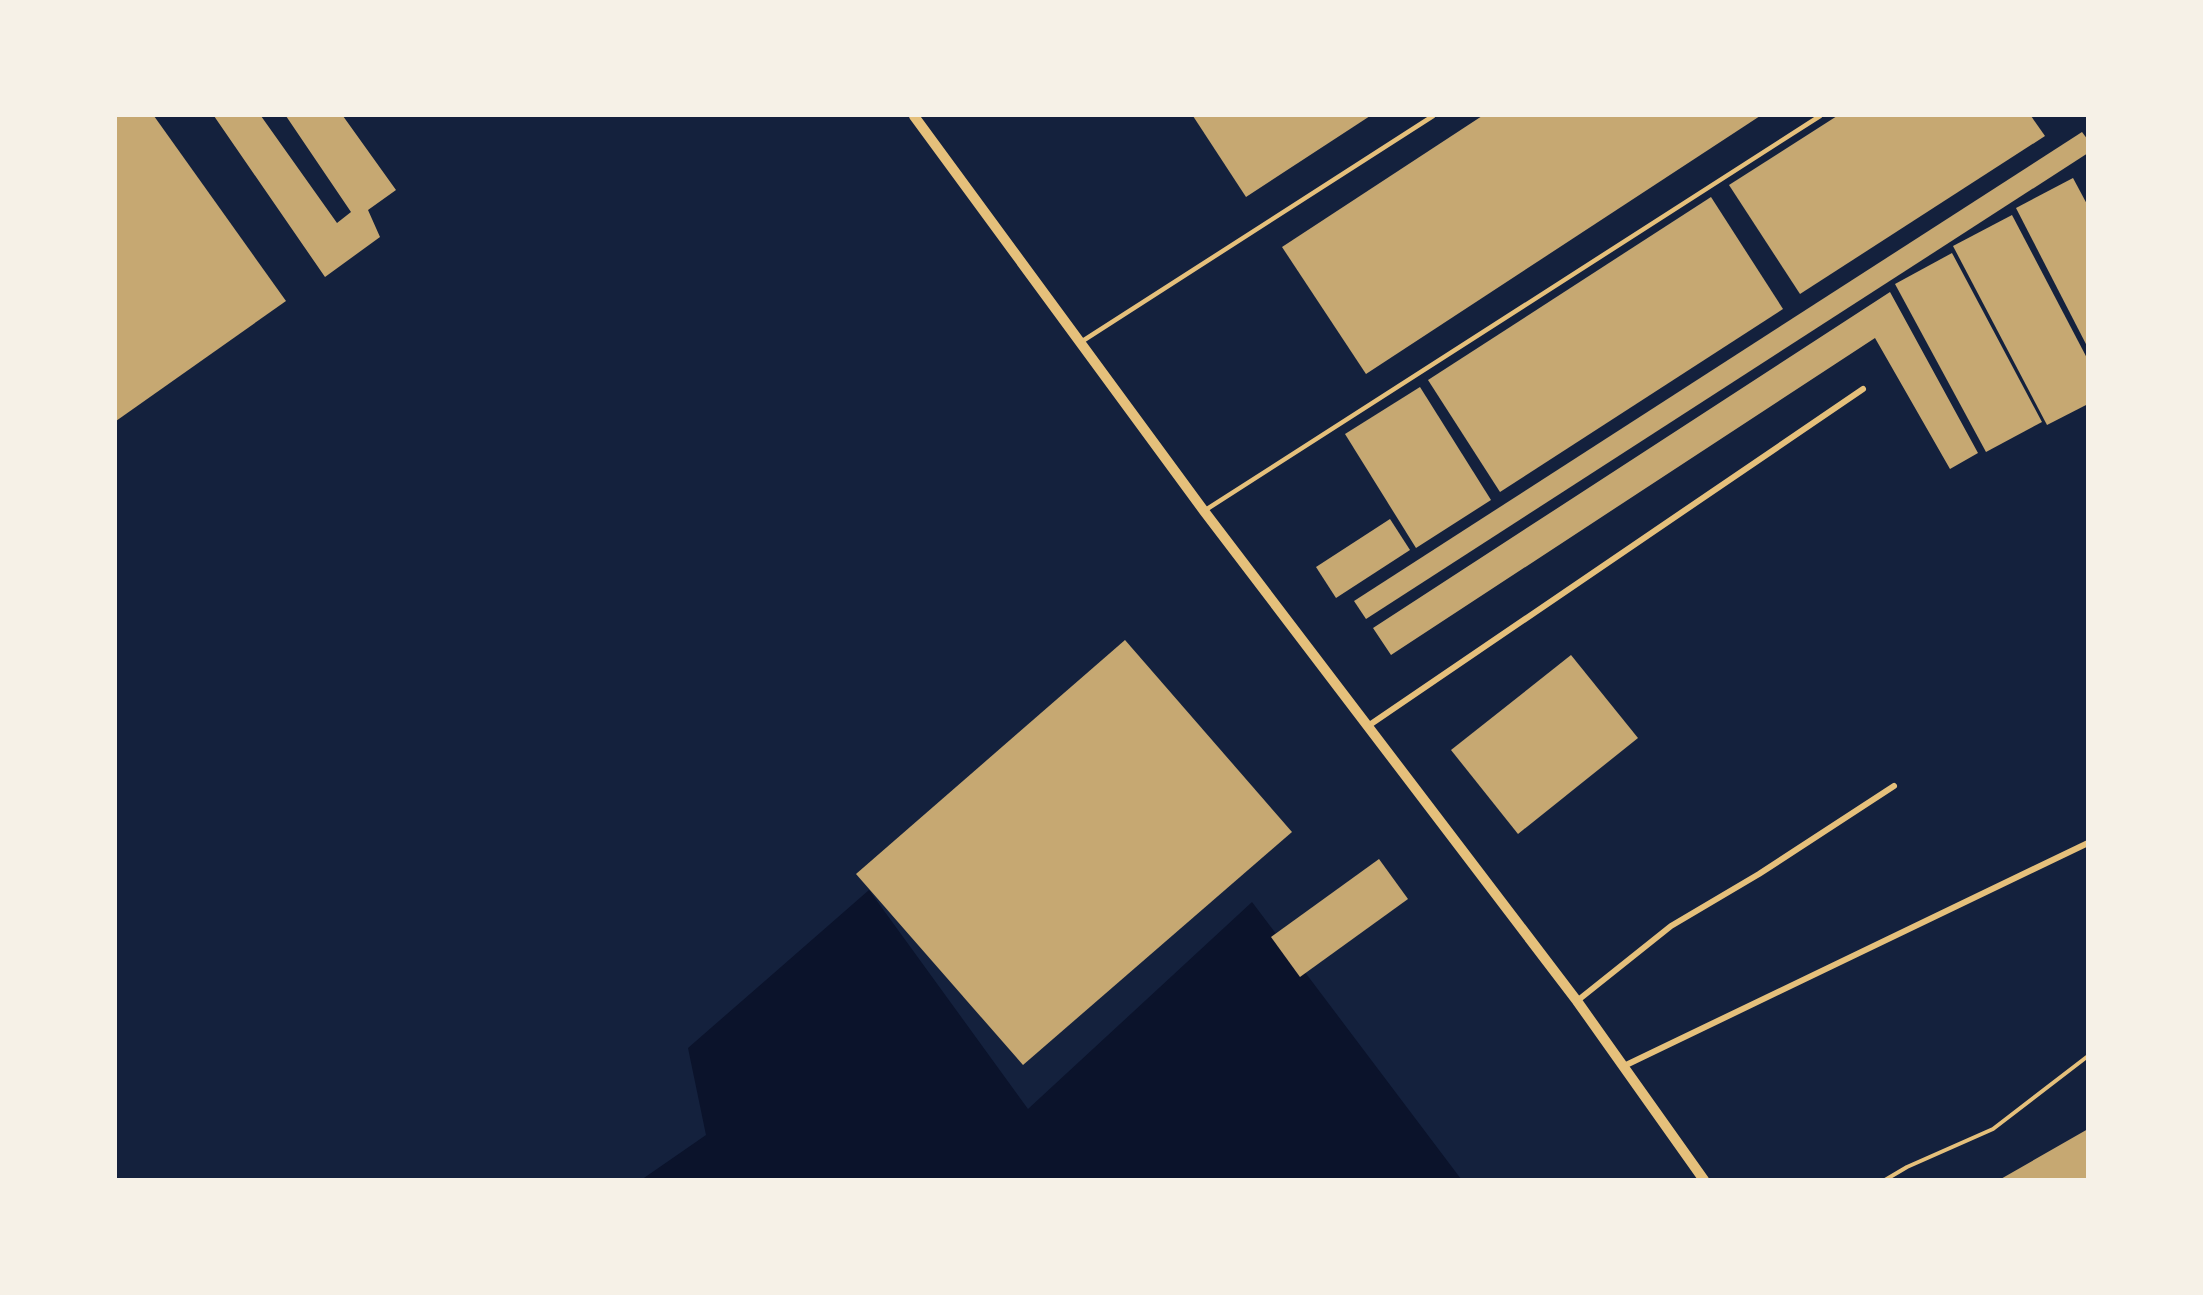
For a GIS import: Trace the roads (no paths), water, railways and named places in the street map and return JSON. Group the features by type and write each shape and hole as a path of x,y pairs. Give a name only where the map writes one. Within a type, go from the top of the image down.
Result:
{"street":[{"path":"914,116 1204,511 1577,1001 1704,1179"},
{"path":"1368,726 1863,388"},
{"path":"1577,1001 1671,926 1758,874 1894,786"},
{"path":"1624,1066 2088,843"}],"lane":[{"path":"1081,342 1433,116"},
{"path":"1204,511 1820,116"}],"water":[{"path":"869,890 1028,1109 1252,902 1461,1179 641,1180 706,1135 688,1048"}]}
